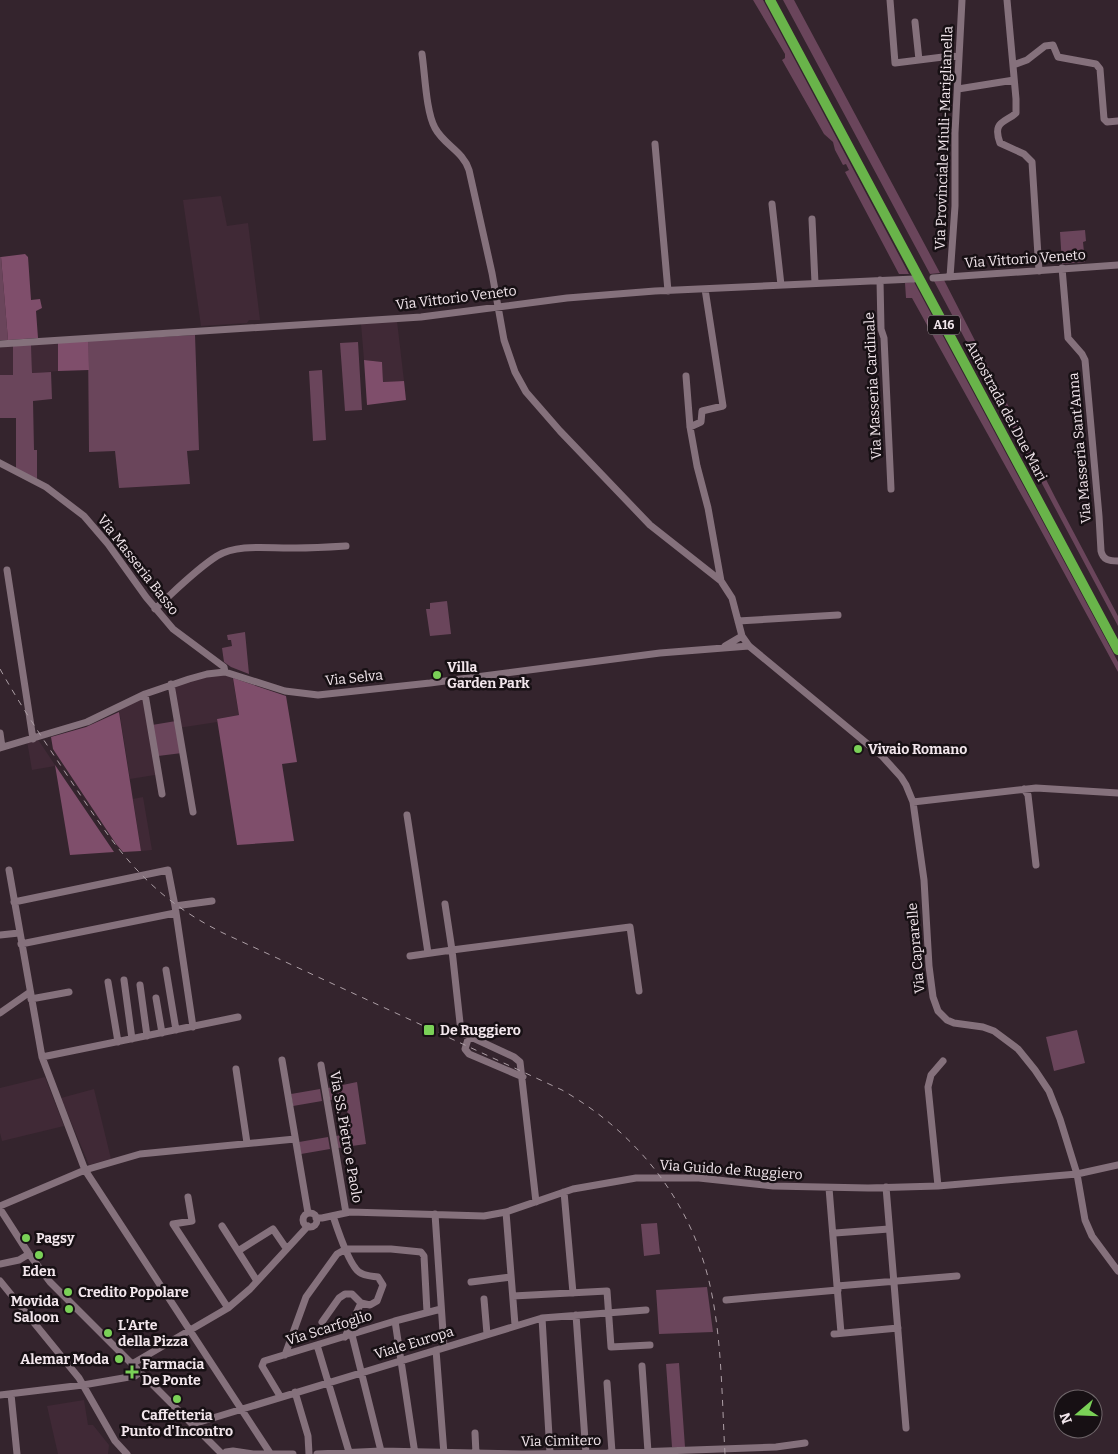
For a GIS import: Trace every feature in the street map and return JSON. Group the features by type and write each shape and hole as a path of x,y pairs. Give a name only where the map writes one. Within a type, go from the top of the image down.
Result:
{"highway":[{"name":"Autostrada dei Due Mari","path":"770,0 1118,650"},
{"name":"Autostrada dei Due Mari","path":"778,0 1118,636"}],"street":[{"path":"890,0 894,61 896,63 952,56 959,58"},
{"name":"Via Provinciale Miuli-Mariglianella","path":"950,277 955,206 955,133 962,0"},
{"path":"1007,0 1016,113 1003,120 997,135 1000,143 1024,154 1032,162 1039,271"},
{"path":"915,22 919,60"},
{"path":"1013,65 1026,60 1045,46 1053,44 1058,57 1096,64 1100,69 1104,119 1107,122 1118,122"},
{"path":"422,54 428,102 434,126 440,135 464,159 469,170 504,340 526,392 533,402 650,525 721,580"},
{"path":"958,89 1014,80"},
{"path":"655,144 668,291"},
{"path":"772,204 781,285"},
{"path":"812,219 815,283"},
{"name":"Via Vittorio Veneto","path":"933,278 1118,265"},
{"name":"Via Masseria Sant'Anna","path":"1062,268 1068,338 1085,360 1101,551 1102,556 1106,560 1118,562"},
{"name":"Via Vittorio Veneto","path":"0,344 421,317 567,298 914,279"},
{"name":"Via Masseria Cardinale","path":"880,280 881,329 884,338 891,490"},
{"path":"690,427 702,422 702,411 723,406 705,289"},
{"path":"686,376 690,427 699,475 708,508 721,580"},
{"name":"Via Masseria Basso","path":"0,463 46,487 84,516 108,544 155,609 173,629 224,667 225,672"},
{"path":"155,609 194,574 218,556 229,551 241,548 346,546"},
{"path":"7,570 33,738"},
{"name":"Via Caprarelle","path":"721,580 732,598 742,636 748,646 892,766 906,785 913,802 924,880 931,982 933,997 938,1011 947,1020 954,1023 994,1030 1027,1058 1044,1082 1053,1101 1076,1174 1085,1220 1092,1236 1118,1271"},
{"path":"738,621 838,615"},
{"name":"Via Selva","path":"725,647 742,636"},
{"name":"Via Selva","path":"1,748 87,722 145,694 207,674 225,672 284,691 318,695 725,647 748,646"},
{"path":"172,684 193,812"},
{"path":"145,694 162,794"},
{"path":"0,733 1,748"},
{"path":"913,802 1045,787 1118,793"},
{"path":"1024,789 1028,795 1036,865"},
{"path":"406,815 428,953"},
{"path":"9,870 42,1057 85,1170 270,1453"},
{"path":"14,902 168,870 193,1026"},
{"path":"21,944 212,901"},
{"path":"445,904 452,950 459,1032 518,1060 522,1066 536,1202"},
{"path":"410,956 630,927 639,991"},
{"path":"0,935 19,933"},
{"path":"166,970 176,1030"},
{"path":"124,980 132,1039"},
{"path":"108,982 118,1042"},
{"path":"140,985 148,1036"},
{"path":"0,1013 30,995 69,992"},
{"path":"156,998 162,1033"},
{"path":"42,1057 238,1017"},
{"path":"469,1036 466,1048 469,1054 523,1077"},
{"path":"282,1060 308,1213"},
{"path":"938,1186 928,1087 931,1075 944,1061"},
{"name":"Via SS. Pietro e Paolo","path":"321,1065 346,1213"},
{"path":"236,1069 247,1143"},
{"path":"293,1454 254,1454 233,1451 223,1454 50,1282 29,1254 0,1207 85,1170 140,1154 295,1140"},
{"name":"Via Guido de Ruggiero","path":"316,1218 346,1213 477,1216 506,1212 564,1192 607,1182 656,1177 699,1178 773,1186 829,1188 938,1186 1076,1174 1118,1165"},
{"path":"886,1187 906,1428"},
{"path":"829,1188 837,1288 838,1333 898,1328"},
{"path":"564,1192 573,1294"},
{"path":"188,1197 192,1221 173,1224 228,1308"},
{"path":"506,1212 515,1325"},
{"path":"132,1364 190,1332 228,1308 308,1226 314,1225 316,1218 312,1213 308,1213"},
{"path":"308,1213 303,1219 304,1223 308,1226"},
{"path":"435,1214 444,1347"},
{"path":"322,1322 339,1298 345,1294 352,1294 361,1304 370,1305 377,1301 383,1285 378,1277 365,1275 357,1271 333,1216"},
{"path":"222,1226 257,1280"},
{"path":"238,1251 273,1229 286,1248"},
{"path":"835,1233 890,1229"},
{"path":"285,1355 306,1297 337,1254 346,1249 391,1249 421,1252 424,1256 427,1312"},
{"path":"0,1264 10,1263 29,1254"},
{"path":"726,1300 956,1276"},
{"path":"471,1282 511,1277"},
{"path":"0,1281 83,1385 115,1441 127,1454"},
{"path":"513,1296 608,1291 611,1347 650,1345"},
{"path":"484,1299 487,1334"},
{"path":"361,1304 348,1336 362,1372 381,1451"},
{"name":"Via Scarfoglio","path":"280,1396 262,1366 264,1361 394,1321 441,1309"},
{"name":"Viale Europa","path":"193,1424 280,1396 542,1318 646,1310"},
{"path":"576,1315 586,1453"},
{"path":"542,1318 555,1453"},
{"path":"394,1321 415,1453"},
{"path":"317,1345 350,1452"},
{"path":"436,1350 444,1454"},
{"path":"642,1366 648,1452"},
{"path":"0,1395 83,1385 135,1376 140,1372"},
{"path":"607,1383 607,1453"},
{"path":"295,1392 308,1436 309,1454"},
{"path":"11,1394 16,1454"},
{"path":"475,1433 476,1453"},
{"name":"Via Cimitero","path":"317,1454 381,1451 444,1454 607,1453 776,1447 805,1443"}],"shaded area":[{"path":"753,0 763,0 909,274 899,274 845,172 849,170 846,164 843,165 833,142 824,134 782,60 785,58 785,54"},
{"path":"783,0 794,0 940,273 930,274"},
{"path":"221,196 227,226 248,223 260,320 249,320 247,323 201,326 183,200"},
{"path":"1085,230 1086,241 1083,242 1085,262 1062,264 1060,232"},
{"path":"25,254 28,257 31,300 40,299 42,308 36,311 38,338 8,340 1,257"},
{"path":"1,257 8,340 0,340"},
{"path":"944,280 1118,616 1118,626 934,281"},
{"path":"914,282 1118,662 1118,672 912,298 906,298 905,283"},
{"path":"397,321 404,381 383,382 382,362 364,360 361,324"},
{"path":"195,335 199,450 187,451 190,484 119,488 115,451 89,452 88,341"},
{"path":"88,341 89,370 58,371 58,343"},
{"path":"358,342 362,410 345,411 340,343"},
{"path":"58,343 58,371 32,373 31,344"},
{"path":"31,344 32,373 51,372 52,399 33,401 34,450 37,450 37,480 16,468 16,418 0,418 0,375 13,375 13,346"},
{"path":"13,346 14,375 0,375 0,348"},
{"path":"364,360 382,362 383,382 404,381 406,400 367,405"},
{"path":"322,370 326,440 313,441 309,371"},
{"path":"447,601 451,634 430,636 426,609 430,609 430,603"},
{"path":"245,632 249,674 224,662 222,648 232,646 231,640 228,640 227,635"},
{"path":"232,675 239,715 217,719 217,722 178,728 170,686 207,676"},
{"path":"233,678 286,696 297,762 282,764 294,841 237,845 217,719 239,715"},
{"path":"148,695 161,774 130,779 119,709"},
{"path":"119,712 141,851 123,852 116,844 53,749 51,737 86,727"},
{"path":"176,721 182,753 158,756 152,725"},
{"path":"37,738 55,766 32,770 27,741"},
{"path":"55,765 114,852 70,855"},
{"path":"143,797 152,850 141,851 133,799"},
{"path":"1077,1030 1085,1063 1054,1071 1046,1037"},
{"path":"45,1077 64,1126 2,1141 0,1133 0,1088"},
{"path":"357,1082 366,1144 338,1148 336,1136 351,1133 345,1098 330,1100 328,1088"},
{"path":"94,1089 111,1159 89,1165 61,1098"},
{"path":"320,1089 322,1101 293,1106 291,1094"},
{"path":"328,1137 330,1149 301,1154 299,1142"},
{"path":"657,1223 660,1254 644,1256 641,1224"},
{"path":"707,1287 713,1332 659,1334 656,1290"},
{"path":"679,1363 685,1447 672,1447 666,1364"},
{"path":"84,1400 88,1425 93,1425 109,1445 108,1454 58,1454 47,1406"}],"railway":[{"path":"0,669 38,732 97,820 131,863 170,900 223,933 562,1090 616,1128 639,1151 660,1176 677,1203 692,1232 704,1262 712,1295 718,1334 725,1454"}],"place":[{"name":"Villa Garden Park","path":"437,675"},
{"name":"Vivaio Romano","path":"858,749"},
{"name":"De Ruggiero","path":"429,1030"},
{"name":"Pagsy","path":"26,1238"},
{"name":"Eden","path":"39,1255"},
{"name":"Credito Popolare","path":"68,1292"},
{"name":"Movida Saloon","path":"69,1309"},
{"name":"L'Arte della Pizza","path":"108,1333"},
{"name":"Alemar Moda","path":"119,1359"},
{"name":"Farmacia De Ponte","path":"132,1372"},
{"name":"Caffetteria Punto d'Incontro","path":"177,1399"}]}
